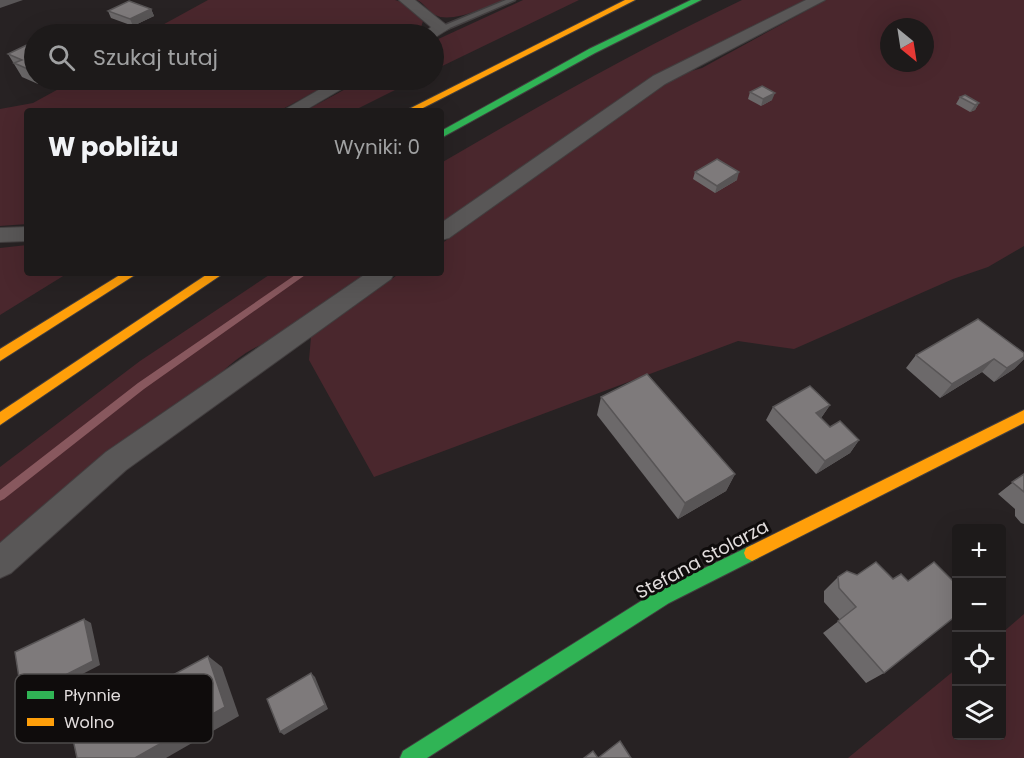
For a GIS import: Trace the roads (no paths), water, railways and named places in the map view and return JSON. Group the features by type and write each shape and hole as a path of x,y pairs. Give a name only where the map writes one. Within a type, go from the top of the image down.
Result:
{"main road":[{"path":"416,108 496,65 631,0"},
{"path":"444,133 574,61 698,0"},
{"path":"0,356 127,276"},
{"path":"0,419 214,276"},
{"name":"Stefana Stolarza","path":"410,758 663,597 1024,416"}],"street":[{"path":"406,0 430,24"},
{"path":"444,231 659,80 818,0"},
{"path":"297,108 330,90"},
{"path":"0,235 24,234"},
{"path":"0,563 116,461 380,276"}],"lane":[{"path":"444,28 512,0"}],"waterway":[{"path":"0,496 141,386 300,276"}]}
